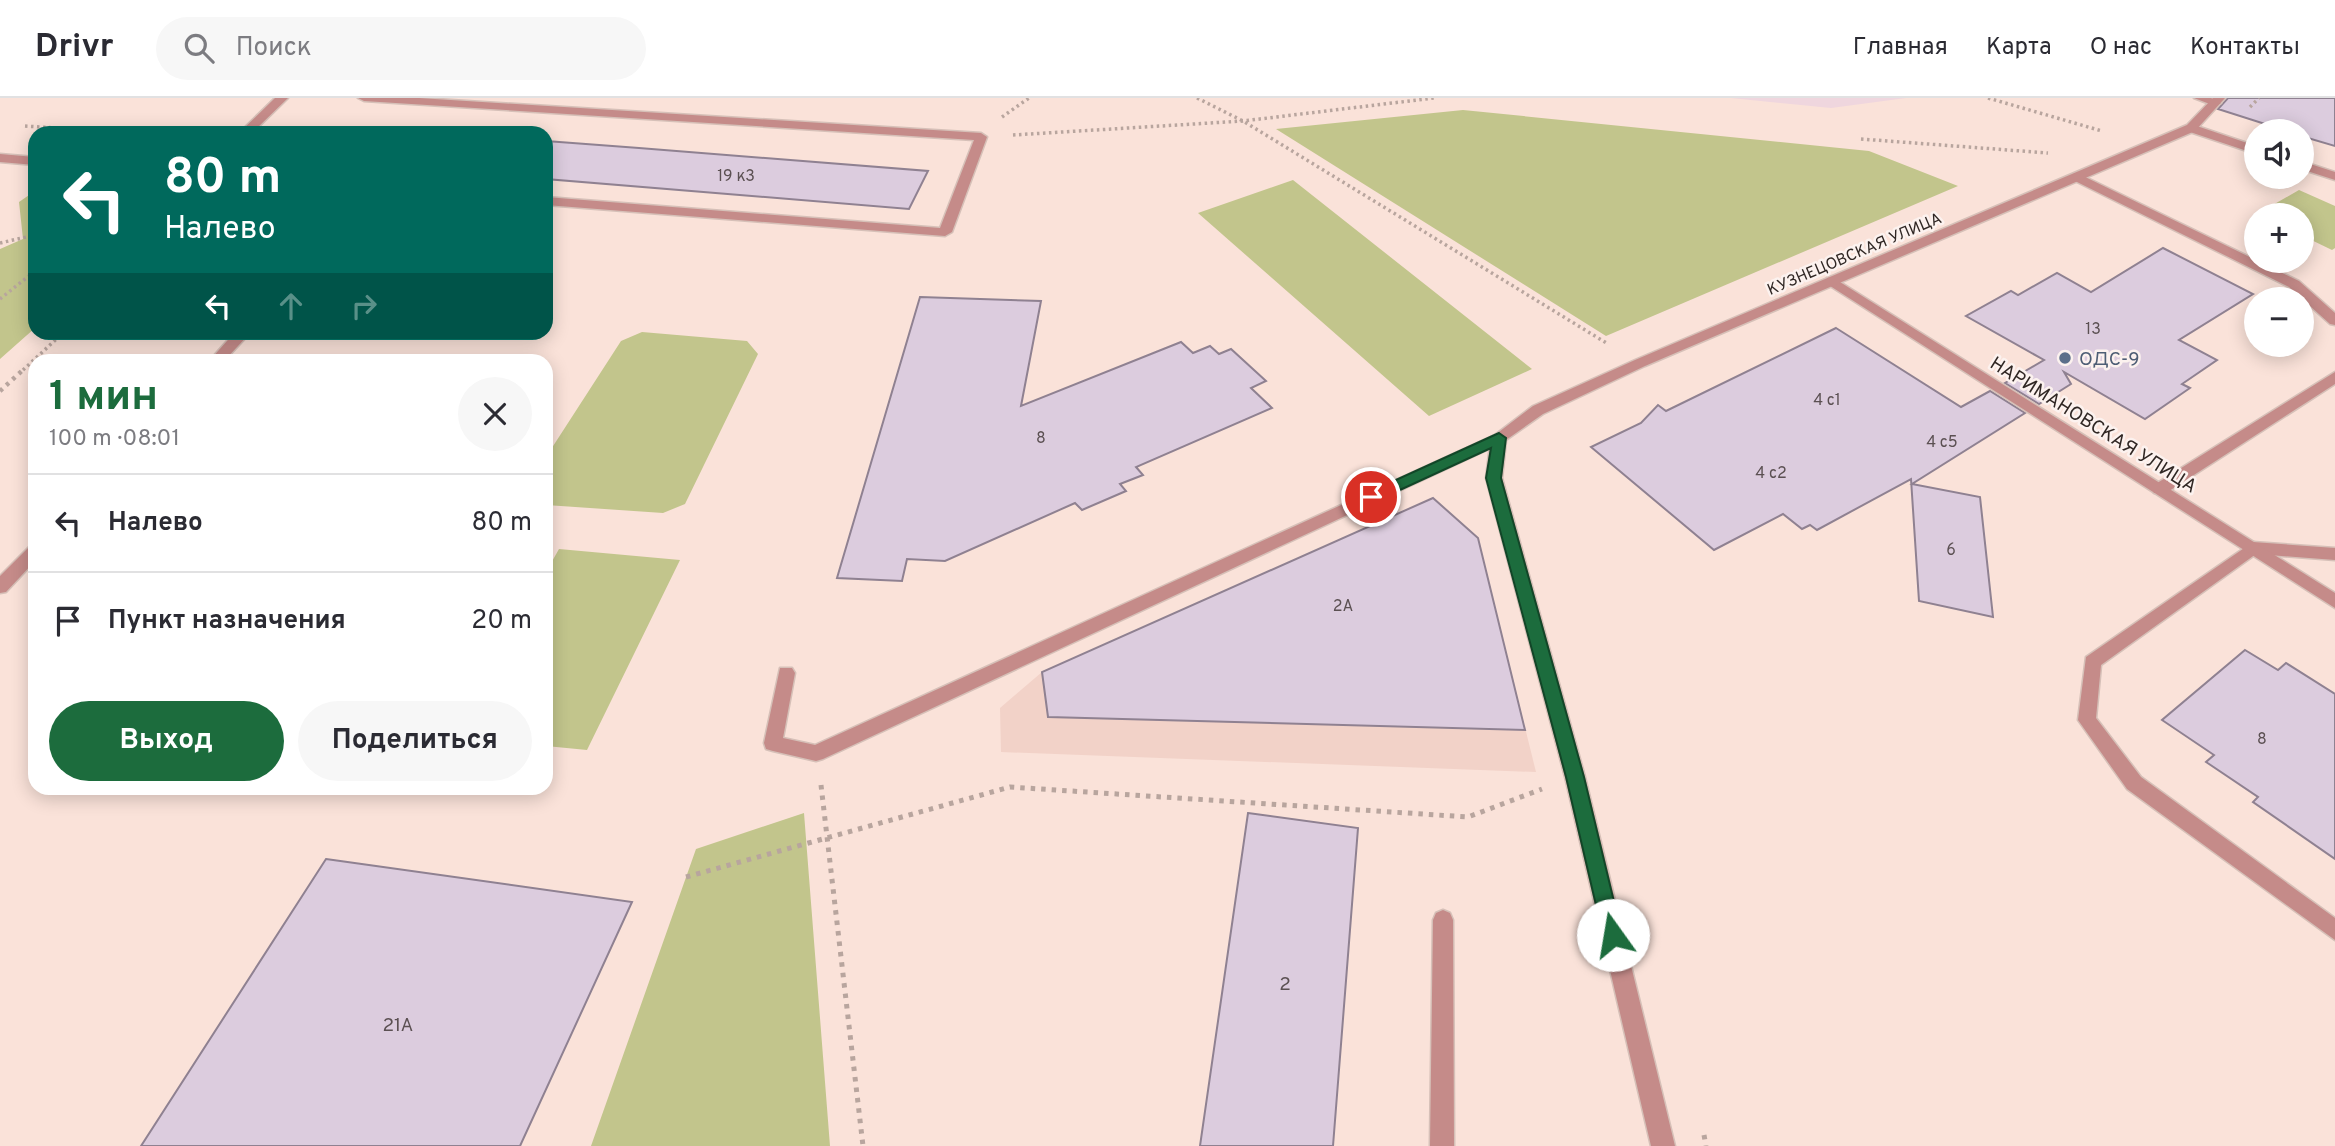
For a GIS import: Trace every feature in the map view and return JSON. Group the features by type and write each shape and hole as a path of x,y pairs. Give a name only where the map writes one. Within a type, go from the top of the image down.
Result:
{"street":[{"path":"252,126 282,98"},
{"path":"364,98 455,101 981,137 945,232 553,202"},
{"path":"2200,98 2217,100"},
{"name":"КУЗНЕЦОВСКАЯ УЛИЦА","path":"786,673 773,743 816,753 1499,438 1538,410 2191,128 2217,100"},
{"path":"2191,128 2244,145"},
{"path":"0,158 28,160"},
{"path":"2314,169 2335,176"},
{"path":"2077,177 2294,284 2335,321"},
{"name":"НАРИМАНОВСКАЯ УЛИЦА","path":"1832,281 2335,601"},
{"path":"223,354 236,340"},
{"path":"2160,489 2335,377"},
{"path":"1499,438 1494,478 1575,777 1663,1146"},
{"path":"2335,554 2253,548 2092,662 2087,720 2134,783 2335,930"},
{"path":"0,587 28,558"},
{"path":"1442,1146 1443,920"}],"path":[{"path":"1197,98 1243,121 1610,345"},
{"path":"981,137 1243,121 1434,98"},
{"path":"1988,98 2109,133"},
{"path":"13,125 28,126"},
{"path":"1861,139 2060,154"},
{"path":"0,243 28,237"},
{"path":"0,299 28,277"},
{"path":"40,354 55,340"},
{"path":"0,391 28,365"},
{"path":"820,780 863,1146"},
{"path":"686,877 1010,787 1468,817 1551,785"},
{"path":"1703,1133 1706,1146"}],"shaded area":[{"path":"1731,98 1906,98 1831,108"},
{"path":"1433,498 1478,538 1536,772 1001,752 1000,708 1042,672"}],"green space":[{"path":"1463,110 1869,151 1958,186 1606,336 1276,129"},
{"path":"1293,180 1532,369 1429,416 1198,213"},
{"path":"2299,190 2335,206 2335,248 2332,250 2314,241 2314,203 2276,203"},
{"path":"28,196 28,334 0,359 0,249 23,239 19,202"},
{"path":"642,332 747,341 758,354 685,504 663,513 553,505 553,446 621,341"},
{"path":"559,549 680,560 587,750 553,747 553,560"},
{"path":"804,813 830,1146 591,1146 696,849"}],"building":[{"path":"2228,98 2335,98 2335,146 2314,140 2314,119 2249,119 2218,109"},
{"path":"553,142 928,171 909,209 553,180"},
{"path":"2163,248 2244,289 2244,300 2179,340 2217,360 2182,384 2190,388 2145,419 2064,372 2071,384 2039,404 2005,383 2044,360 1966,316 2011,291 2018,295 2057,273 2091,292"},
{"path":"920,297 1041,301 1021,406 1181,342 1193,353 1210,346 1219,354 1231,349 1266,381 1251,388 1272,408 1136,467 1143,475 1120,484 1126,491 1082,510 1075,503 945,561 907,559 902,581 837,578"},
{"path":"1836,328 1961,407 1990,391 2025,413 1912,484 1980,497 1993,617 1919,601 1911,479 1817,530 1810,525 1802,529 1783,514 1714,550 1591,447 1641,423 1658,405 1666,411"},
{"path":"1433,498 1478,538 1525,730 1048,717 1042,672"},
{"path":"2245,650 2278,670 2286,663 2335,694 2335,859 2253,802 2258,797 2206,762 2214,755 2162,720"},
{"path":"1248,813 1358,828 1333,1146 1200,1146"},
{"path":"326,859 632,902 520,1146 141,1146"}],"place":[{"name":"ОДС-9","path":"2065,358"}],"route":[{"path":"1371,497 1499,438 1494,478 1575,777 1613,935"}]}
